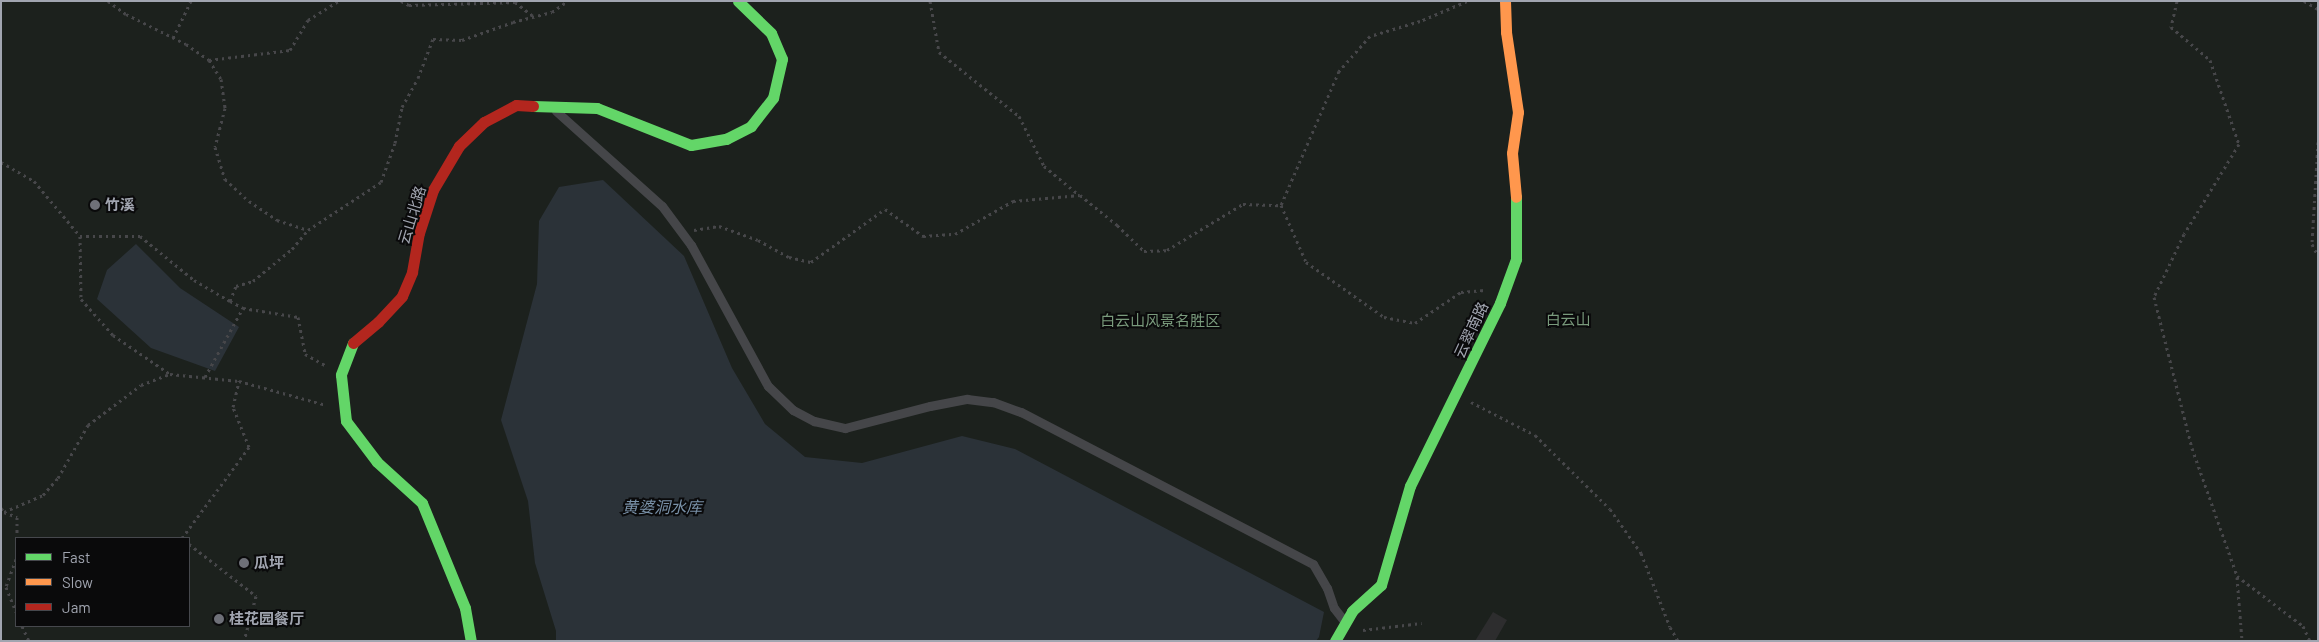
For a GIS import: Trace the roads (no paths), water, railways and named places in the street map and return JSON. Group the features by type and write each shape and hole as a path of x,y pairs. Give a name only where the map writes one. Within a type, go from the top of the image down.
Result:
{"street":[{"name":"云山北路","path":"471,641 466,608 422,503 377,462 346,422 341,375 353,343 378,322 402,296 412,272 419,233 433,190 459,146 484,122 516,105 597,108 691,146 726,139 751,126 773,98 782,59 772,33 738,1"},
{"name":"云翠南路","path":"1335,641 1352,611 1381,585 1410,486 1457,395 1516,259 1517,211 1512,153 1518,112 1506,32 1505,1"}],"lane":[{"path":"550,105 662,206 691,245 768,386 793,410 814,421 845,428 930,406 967,399 993,402 1021,412 1313,564 1327,588 1343,626"}],"water":[{"name":"黄婆洞水库","path":"603,180 684,256 732,368 765,424 805,457 862,463 962,436 1015,449 1324,612 1319,637 1316,641 556,641 556,631 535,563 528,501 501,420 537,284 539,221 559,187"},
{"path":"136,244 180,288 239,327 215,371 151,348 97,299 107,270"}],"place":[{"name":"竹溪","path":"95,205"},
{"name":"瓜坪","path":"244,563"},
{"name":"桂花园餐厅","path":"219,619"}],"park label":[{"name":"白云山","path":"1568,320"},
{"name":"白云山风景名胜区","path":"1160,321"}]}
